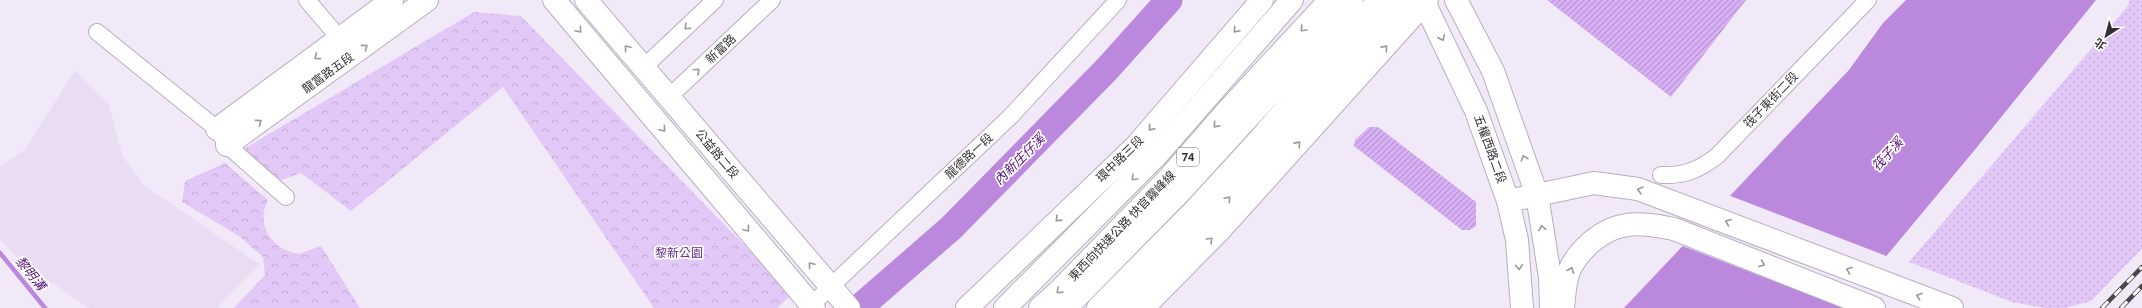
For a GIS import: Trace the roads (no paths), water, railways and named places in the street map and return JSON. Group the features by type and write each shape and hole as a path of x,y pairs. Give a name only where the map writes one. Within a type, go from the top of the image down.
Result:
{"main road":[{"name":"龍富路五段","path":"222,137 392,0"},
{"name":"龍富路五段","path":"222,137 428,0"},
{"path":"554,0 811,307"},
{"name":"公益路二段","path":"586,0 847,306"},
{"name":"環中路三段","path":"967,308 1134,147 1262,0"},
{"path":"1005,308 1156,156 1292,0"},
{"name":"東西向快速公路 快官霧峰線","path":"1040,308 1059,291 1168,179 1228,110 1330,0"},
{"path":"1066,308 1182,191 1299,62 1352,0"},
{"path":"1080,308 1188,201 1366,0"},
{"path":"1098,308 1211,192 1379,0"},
{"path":"1124,308 1208,221 1403,0"},
{"path":"1456,0 1494,71 1537,195 1550,277 1551,308"},
{"path":"1143,308 1220,230 1425,1"},
{"name":"五權西路二段","path":"1425,1 1476,111 1508,201 1516,240 1522,308"},
{"path":"1508,201 1594,183 1638,189 1952,308"},
{"path":"1563,308 1569,272 1584,249 1597,238 1614,228 1628,225 1647,225 1674,228 1871,307"}],"street":[{"path":"307,0 341,40"},
{"path":"644,68 715,0"},
{"name":"新富路","path":"669,98 772,0"},
{"name":"龍德路一段","path":"811,307 830,287 1011,116 1118,0"},
{"name":"筏子東街二段","path":"1661,175 1676,176 1703,168 1717,156 1868,0"},
{"path":"97,32 222,137 286,197"}],"water":[{"name":"筏子溪","path":"1906,0 2096,0 1973,152 1843,308 1624,308 1849,70 1883,23"}],"waterway":[{"name":"內新庄仔溪","path":"859,308 951,228 1107,69 1169,0"},
{"name":"黎明溝","path":"0,253 45,308"}],"railway":[{"path":"2102,308 2142,267"},
{"path":"2121,308 2142,286"}],"park label":[{"name":"黎新公園","path":"679,253"}]}
